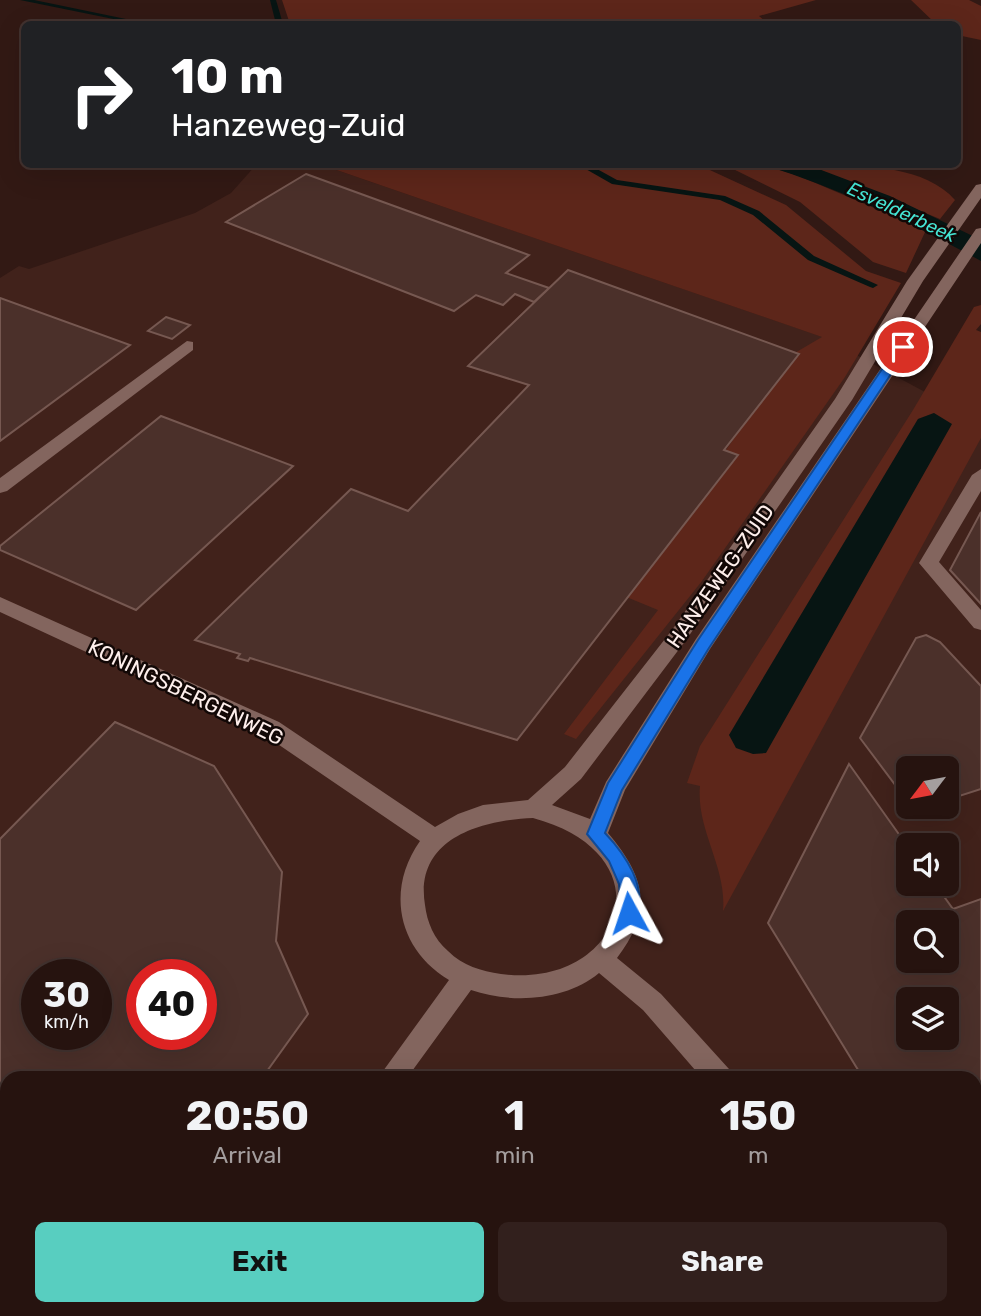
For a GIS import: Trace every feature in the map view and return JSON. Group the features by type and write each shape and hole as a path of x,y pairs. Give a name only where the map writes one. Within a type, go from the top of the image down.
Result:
{"street":[{"name":"HANZEWEG-ZUID","path":"533,809 573,773 679,635 843,400 933,253 981,188"},
{"name":"HANZEWEG-ZUID","path":"596,834 614,788 703,644 981,232"},
{"path":"0,487 187,346"},
{"path":"981,475 929,563 981,623"},
{"name":"KONINGSBERGENWEG","path":"0,604 271,728 435,839"},
{"path":"533,809 568,819 596,834 616,857 628,884 629,913 618,940 602,960 569,980 535,989 500,987 466,978 439,960 421,938 411,912 410,886 418,861 435,839 464,820 497,810 533,809"},
{"path":"602,960 652,1002 713,1071"},
{"path":"396,1071 466,978"}],"shaded area":[{"path":"282,0 816,0 759,16 765,21 289,21"},
{"path":"911,0 969,0 981,6 981,40 961,36 961,21 933,21"},
{"path":"253,168 331,168 823,337 962,412 981,427 981,1071 0,1071 0,278 19,266 29,269 195,213 231,193"},
{"path":"331,168 706,168 786,205 866,271 901,283 845,377 702,581 576,739 564,734 658,610 624,596 793,354 822,337"},
{"path":"731,168 774,168 799,176 926,230 906,273 873,262 800,202"},
{"path":"815,168 879,168 925,179 955,200 940,219"},
{"path":"981,305 981,324 976,330 981,332 981,438 723,911 721,879 702,818 700,786 687,783 700,746 913,410 974,307","holes":["934,413 729,735 918,419"]}],"water":[{"name":"Esvelderbeek","path":"773,168 816,168 890,196 981,240 981,261 875,207"},
{"path":"934,413 952,424 766,753 753,754 736,748 729,735 918,419"}],"building":[{"path":"306,174 529,255 506,273 549,288 534,302 515,294 503,305 476,295 454,311 226,222"},
{"path":"568,270 799,354 724,450 738,455 517,740 250,658 248,661 237,658 240,654 195,640 351,489 408,511 529,385 468,366"},
{"path":"0,298 130,345 0,441"},
{"path":"166,317 190,325 172,339 148,331"},
{"path":"161,416 293,466 136,610 0,550 0,546"},
{"path":"981,512 981,604 950,570"},
{"path":"926,635 940,642 981,686 981,789 959,796 959,756 896,756 896,786 860,738 916,638"},
{"path":"115,722 214,766 282,872 276,941 308,1014 267,1071 0,1071 0,839"},
{"path":"849,764 898,833 896,896 944,896 953,909 981,899 981,1071 859,1071 768,923"}],"waterway":[{"path":"23,0 131,21"},
{"path":"273,0 279,21"},
{"path":"589,168 615,182 722,198 756,213 811,258 873,285"}],"route":[{"path":"629,913 628,884 616,857 596,834 614,788 703,644 903,347"}]}
